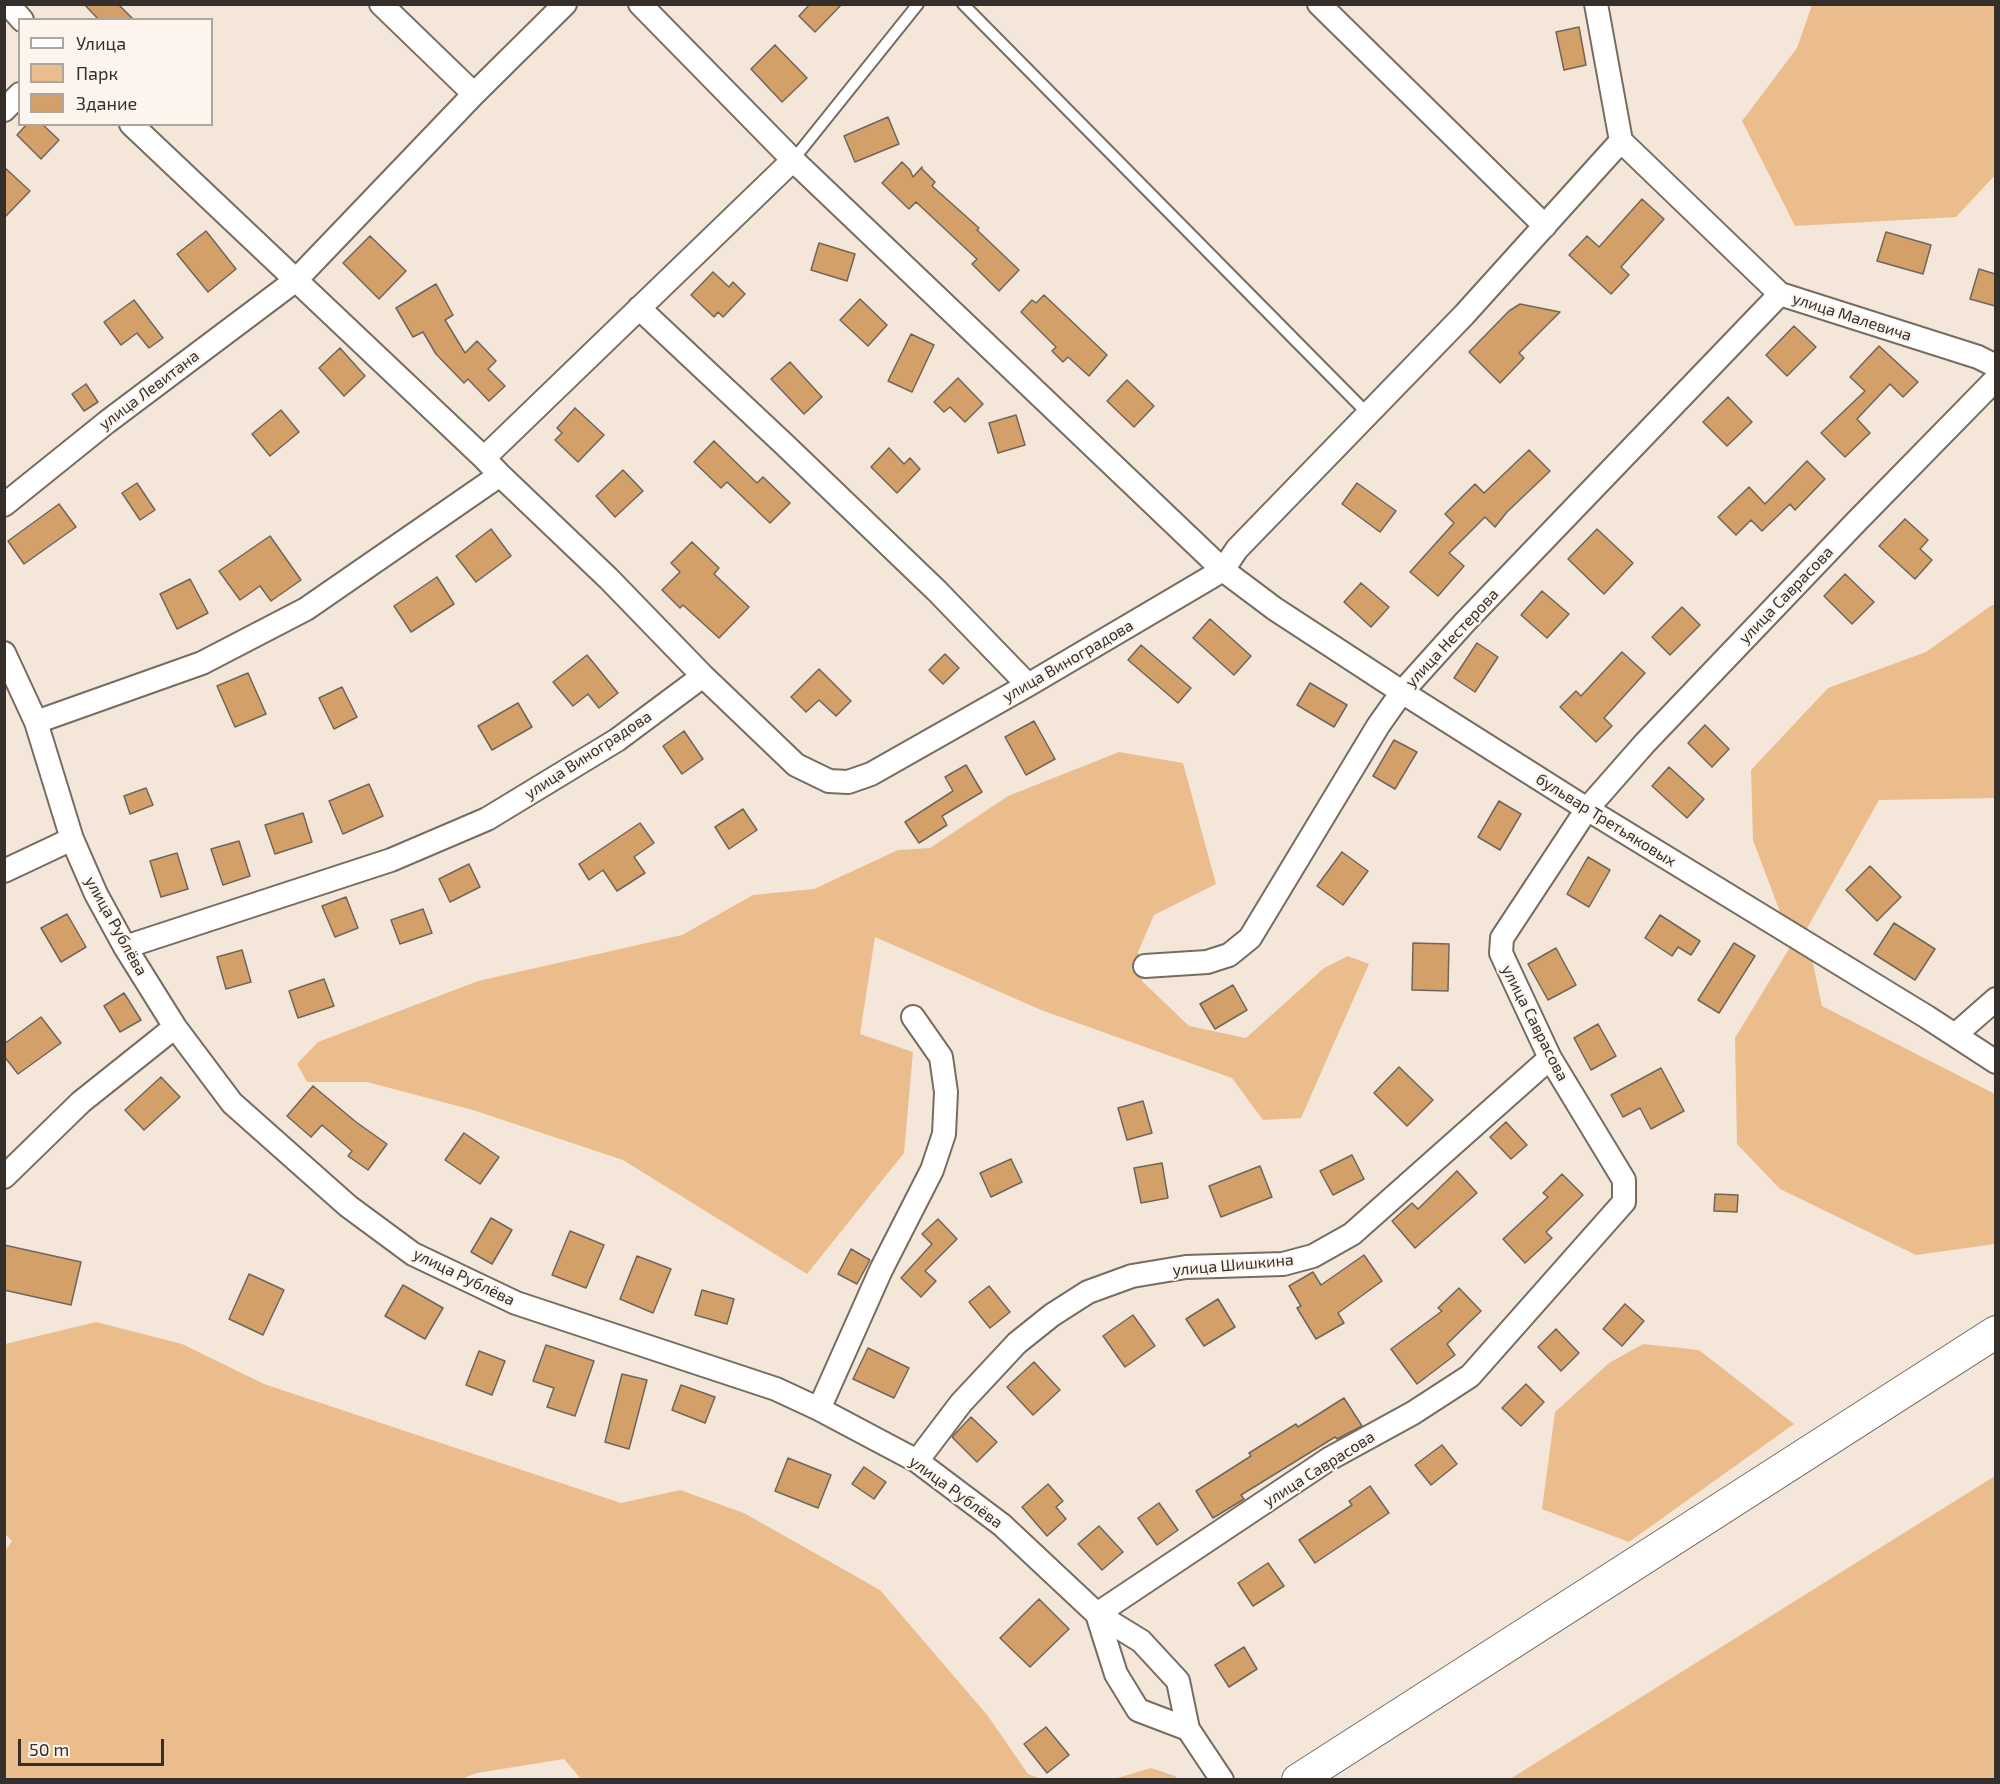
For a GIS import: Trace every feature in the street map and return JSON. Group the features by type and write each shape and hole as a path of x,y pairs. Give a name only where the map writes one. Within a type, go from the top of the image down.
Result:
{"street":[{"path":"8,4 20,18"},
{"path":"381,4 474,94"},
{"name":"улица Левитана","path":"4,505 107,422 296,280 474,94 565,4"},
{"name":"бульвар Третьяковых","path":"640,4 793,160 1223,570 1275,609 1402,692 1995,1062"},
{"path":"1319,4 1545,226"},
{"path":"1223,570 1237,549 1464,315 1621,141 1596,4"},
{"path":"4,110 18,96"},
{"path":"133,126 484,458 500,476 609,579 703,676"},
{"name":"улица Малевича","path":"1621,141 1780,294 1978,357 1995,366"},
{"path":"484,458 793,160"},
{"name":"улица Нестерова","path":"1145,966 1207,962 1229,955 1250,938 1378,726 1402,692 1482,605 1780,294"},
{"path":"639,308 928,583 1028,685"},
{"name":"улица Саврасова","path":"1097,1614 1329,1459 1413,1413 1470,1376 1623,1202 1624,1180 1550,1058 1501,953 1502,938 1587,809 1645,743 1995,379"},
{"path":"36,722 202,663 306,609 500,476"},
{"name":"улица Виноградова","path":"125,947 391,860 487,819 617,741 703,676 796,765 829,781 848,782 871,774 1223,570"},
{"name":"улица Рублёва","path":"4,653 36,722 72,839 96,894 125,947 175,1027 232,1103 348,1206 413,1254 516,1303 622,1340 709,1365 776,1389 917,1461 1002,1525 1097,1614 1141,1641 1178,1681 1188,1729"},
{"path":"4,871 72,839"},
{"path":"1955,1035 1995,999"},
{"path":"819,1409 881,1270 932,1170 944,1134 946,1092 941,1057 913,1017"},
{"path":"4,1178 81,1102 175,1027"},
{"name":"улица Шишкина","path":"917,1461 962,1403 1017,1343 1052,1315 1088,1292 1132,1276 1186,1267 1283,1264 1313,1256 1352,1234 1550,1058"},
{"path":"1298,1779 1995,1332"},
{"path":"1097,1614 1116,1674 1138,1710 1188,1729 1222,1779"}],"lane":[{"path":"793,160 918,4"},
{"path":"963,4 1368,414"}],"green space":[{"path":"1812,5 1995,5 1995,175 1956,217 1795,226 1742,121 1797,48"},
{"path":"1995,605 1995,798 1879,800 1806,930 1822,1006 1995,1094 1995,1244 1916,1255 1780,1189 1737,1144 1735,1038 1792,944 1753,840 1751,770 1828,688 1926,652"},
{"path":"1119,752 1183,763 1216,884 1154,915 1138,952 1142,981 1189,1026 1246,1038 1324,968 1348,956 1369,964 1301,1118 1263,1120 1232,1078 1041,1010 875,937 860,1034 913,1052 904,1153 807,1274 623,1160 473,1110 367,1082 307,1082 297,1064 318,1042 478,981 682,935 753,895 814,889 898,850 930,848 1008,796"},
{"path":"96,1322 182,1344 264,1384 621,1503 680,1490 744,1513 880,1590 988,1716 1028,1774 1041,1779 582,1780 564,1759 477,1773 459,1780 5,1779 4,1553 12,1541 4,1533 5,1344"},
{"path":"1643,1344 1699,1350 1794,1424 1629,1542 1542,1509 1555,1412 1609,1363"},
{"path":"1995,1476 1995,1779 1510,1779"},
{"path":"1151,1768 1175,1776 1177,1779 1114,1779"}],"building":[{"path":"84,4 118,4 132,18 97,18"},
{"path":"810,4 842,4 815,32 799,16"},
{"path":"1579,27 1586,65 1564,70 1556,32"},
{"path":"775,45 807,78 782,102 751,69"},
{"path":"888,117 899,144 855,162 844,136"},
{"path":"25,126 44,126 59,140 41,159 17,135"},
{"path":"902,162 913,177 922,167 935,182 932,186 979,228 977,230 1019,270 999,291 972,264 977,259 916,202 909,209 882,183"},
{"path":"4,167 30,191 4,218"},
{"path":"1642,199 1664,219 1621,267 1629,275 1611,294 1569,255 1587,236 1599,247"},
{"path":"206,231 236,269 208,292 177,254"},
{"path":"1886,232 1931,245 1923,274 1877,261"},
{"path":"370,236 406,271 379,299 343,263"},
{"path":"819,243 855,254 847,281 811,270"},
{"path":"1979,269 1995,274 1995,306 1970,299"},
{"path":"713,272 729,287 733,282 745,294 723,317 718,312 714,317 691,295"},
{"path":"436,284 453,315 445,320 465,353 477,341 496,361 488,369 505,386 489,401 468,379 464,383 436,354 423,332 413,337 396,308"},
{"path":"1044,295 1107,355 1089,376 1068,357 1063,362 1052,351 1056,347 1021,312 1032,300 1036,303"},
{"path":"860,299 887,325 868,346 840,320"},
{"path":"134,300 163,338 149,348 137,333 121,345 104,322"},
{"path":"1520,304 1560,312 1519,353 1524,358 1500,383 1469,352 1509,311"},
{"path":"1794,326 1816,347 1787,376 1766,355"},
{"path":"911,334 934,345 912,392 888,381"},
{"path":"1879,346 1918,382 1903,397 1890,384 1857,419 1870,433 1845,457 1821,433 1865,391 1850,377"},
{"path":"340,348 365,376 344,396 319,368"},
{"path":"790,362 822,397 804,414 771,379"},
{"path":"958,378 983,404 965,422 950,407 944,412 934,402"},
{"path":"1127,380 1154,406 1134,427 1107,401"},
{"path":"86,384 98,402 84,411 72,394"},
{"path":"1728,397 1752,422 1727,446 1703,422"},
{"path":"575,408 604,435 578,462 555,440 562,433 557,428"},
{"path":"281,410 299,432 270,456 252,434"},
{"path":"1016,415 1025,445 998,453 989,423"},
{"path":"714,441 757,483 763,477 790,503 770,523 727,482 721,488 694,462"},
{"path":"889,448 904,464 910,458 920,469 897,493 871,467"},
{"path":"1529,450 1550,471 1507,512 1495,527 1485,517 1449,553 1464,566 1438,596 1410,572 1454,523 1445,514 1475,484 1484,493"},
{"path":"1807,461 1825,479 1795,510 1790,504 1762,531 1751,520 1736,535 1718,517 1749,487 1765,504"},
{"path":"623,470 643,491 615,517 596,496"},
{"path":"137,483 155,510 140,520 122,493"},
{"path":"1357,483 1396,511 1380,532 1342,504"},
{"path":"59,504 76,527 24,564 8,541"},
{"path":"1905,519 1928,540 1920,549 1932,560 1915,579 1879,546"},
{"path":"491,529 511,556 476,582 456,556"},
{"path":"1597,529 1633,563 1604,594 1568,559"},
{"path":"270,536 301,580 271,601 260,586 240,600 219,571"},
{"path":"692,542 719,568 714,574 749,607 719,638 683,605 680,608 662,590 680,572 671,563"},
{"path":"1845,574 1874,602 1852,624 1824,596"},
{"path":"437,577 454,604 411,632 394,606"},
{"path":"190,579 208,613 177,629 160,594"},
{"path":"1361,583 1389,607 1371,627 1344,602"},
{"path":"1542,591 1569,614 1547,638 1521,615"},
{"path":"1682,607 1700,625 1670,655 1652,637"},
{"path":"1210,619 1251,656 1234,675 1193,638"},
{"path":"1477,643 1498,657 1475,692 1454,678"},
{"path":"1141,645 1191,688 1178,703 1128,660"},
{"path":"1622,652 1645,673 1604,718 1612,726 1596,742 1560,707 1576,691 1581,696"},
{"path":"945,654 959,668 943,684 929,670"},
{"path":"587,655 618,693 599,708 588,694 573,706 553,682"},
{"path":"819,669 851,701 836,716 819,700 806,712 791,697"},
{"path":"248,673 266,714 235,727 217,686"},
{"path":"1310,683 1347,705 1334,727 1297,705"},
{"path":"342,687 357,717 334,729 319,698"},
{"path":"518,703 532,727 492,750 478,726"},
{"path":"1034,721 1055,759 1026,775 1005,737"},
{"path":"1705,725 1729,749 1712,767 1688,743"},
{"path":"684,731 703,759 682,774 663,746"},
{"path":"1394,740 1417,752 1395,789 1373,776"},
{"path":"966,765 982,792 942,816 947,825 919,843 905,822 953,791 945,777"},
{"path":"1669,767 1704,799 1687,818 1652,786"},
{"path":"369,784 383,816 343,834 329,801"},
{"path":"146,788 153,805 130,814 124,796"},
{"path":"1499,801 1521,814 1500,850 1478,837"},
{"path":"743,809 757,830 729,849 715,827"},
{"path":"303,813 312,842 275,854 265,825"},
{"path":"640,823 654,843 634,857 645,873 617,891 603,870 589,880 579,864"},
{"path":"239,841 250,876 223,885 211,849"},
{"path":"1342,852 1368,871 1343,905 1317,886"},
{"path":"177,853 188,889 161,897 150,861"},
{"path":"1588,857 1610,870 1589,907 1567,894"},
{"path":"469,864 480,887 450,902 439,879"},
{"path":"1870,866 1901,897 1877,921 1846,890"},
{"path":"346,897 358,928 335,937 322,906"},
{"path":"423,909 432,933 400,944 391,920"},
{"path":"67,914 86,947 61,962 41,928"},
{"path":"1660,915 1700,941 1691,955 1678,947 1672,956 1645,938"},
{"path":"1894,923 1935,949 1915,980 1874,954"},
{"path":"1413,943 1449,944 1448,991 1412,990"},
{"path":"1734,943 1755,956 1719,1013 1698,1000"},
{"path":"1556,948 1576,985 1548,1000 1528,964"},
{"path":"242,950 251,982 226,989 217,957"},
{"path":"324,979 334,1006 298,1018 289,991"},
{"path":"1233,985 1247,1010 1215,1029 1200,1004"},
{"path":"124,993 141,1020 120,1032 104,1006"},
{"path":"41,1017 61,1043 18,1074 4,1056 4,1044"},
{"path":"1598,1024 1616,1056 1591,1070 1574,1038"},
{"path":"1399,1067 1433,1100 1407,1126 1374,1093"},
{"path":"1661,1068 1684,1111 1651,1129 1640,1108 1623,1117 1611,1095"},
{"path":"161,1077 180,1097 144,1130 125,1110"},
{"path":"313,1086 356,1122 387,1144 368,1170 348,1156 352,1151 322,1125 311,1137 287,1116"},
{"path":"1143,1101 1152,1133 1127,1140 1118,1108"},
{"path":"1506,1122 1527,1145 1511,1159 1490,1137"},
{"path":"464,1133 499,1157 480,1184 445,1160"},
{"path":"1352,1155 1364,1179 1333,1195 1320,1171"},
{"path":"1011,1159 1022,1182 991,1197 980,1173"},
{"path":"1162,1163 1168,1198 1141,1203 1134,1168"},
{"path":"1260,1166 1272,1197 1221,1217 1209,1186"},
{"path":"1457,1171 1477,1193 1415,1248 1392,1221 1412,1203 1418,1209"},
{"path":"1562,1174 1583,1195 1546,1232 1552,1238 1525,1263 1503,1239 1548,1197 1543,1193"},
{"path":"1715,1194 1738,1195 1737,1212 1714,1211"},
{"path":"491,1218 512,1230 492,1264 471,1252"},
{"path":"938,1219 957,1239 925,1271 936,1281 921,1297 901,1278 932,1244 922,1234"},
{"path":"570,1231 604,1245 586,1288 552,1275"},
{"path":"4,1245 81,1262 71,1305 4,1290"},
{"path":"851,1249 870,1260 857,1284 838,1274"},
{"path":"1364,1255 1382,1281 1338,1313 1344,1323 1316,1339 1297,1308 1301,1306 1289,1286 1313,1272 1321,1285"},
{"path":"637,1256 671,1269 653,1313 620,1299"},
{"path":"249,1274 284,1290 263,1335 229,1319"},
{"path":"403,1285 443,1308 425,1339 385,1316"},
{"path":"989,1286 1010,1312 990,1328 969,1302"},
{"path":"1459,1288 1481,1311 1447,1344 1455,1355 1417,1384 1391,1349 1442,1311 1438,1308"},
{"path":"702,1290 734,1299 727,1324 695,1315"},
{"path":"1218,1299 1235,1327 1204,1346 1186,1319"},
{"path":"1625,1304 1644,1321 1622,1346 1603,1329"},
{"path":"1133,1315 1155,1346 1125,1367 1103,1336"},
{"path":"1556,1329 1579,1353 1561,1371 1538,1347"},
{"path":"546,1345 594,1361 575,1416 547,1407 554,1388 533,1381"},
{"path":"868,1348 909,1368 894,1398 853,1379"},
{"path":"479,1351 505,1361 492,1395 466,1385"},
{"path":"1034,1362 1060,1390 1033,1415 1007,1387"},
{"path":"622,1374 647,1380 629,1449 605,1442"},
{"path":"1526,1384 1544,1402 1521,1426 1502,1408"},
{"path":"681,1385 715,1397 705,1423 672,1410"},
{"path":"1344,1398 1362,1426 1337,1439 1335,1437 1241,1495 1244,1499 1213,1518 1196,1491 1251,1456 1249,1453 1296,1424 1298,1427"},
{"path":"971,1417 997,1442 977,1462 952,1437"},
{"path":"1442,1445 1457,1464 1431,1485 1415,1465"},
{"path":"788,1458 831,1475 818,1508 775,1491"},
{"path":"864,1467 886,1482 874,1499 852,1484"},
{"path":"1048,1484 1063,1501 1056,1507 1066,1519 1047,1536 1022,1507"},
{"path":"1370,1486 1389,1513 1315,1563 1299,1540 1352,1505 1349,1501"},
{"path":"1159,1503 1178,1530 1157,1545 1138,1518"},
{"path":"1099,1526 1123,1552 1102,1570 1078,1544"},
{"path":"1268,1563 1284,1586 1253,1606 1238,1583"},
{"path":"1039,1599 1069,1629 1030,1667 1000,1638"},
{"path":"1244,1647 1257,1669 1229,1687 1215,1665"},
{"path":"1046,1727 1069,1755 1047,1773 1024,1744"}]}
